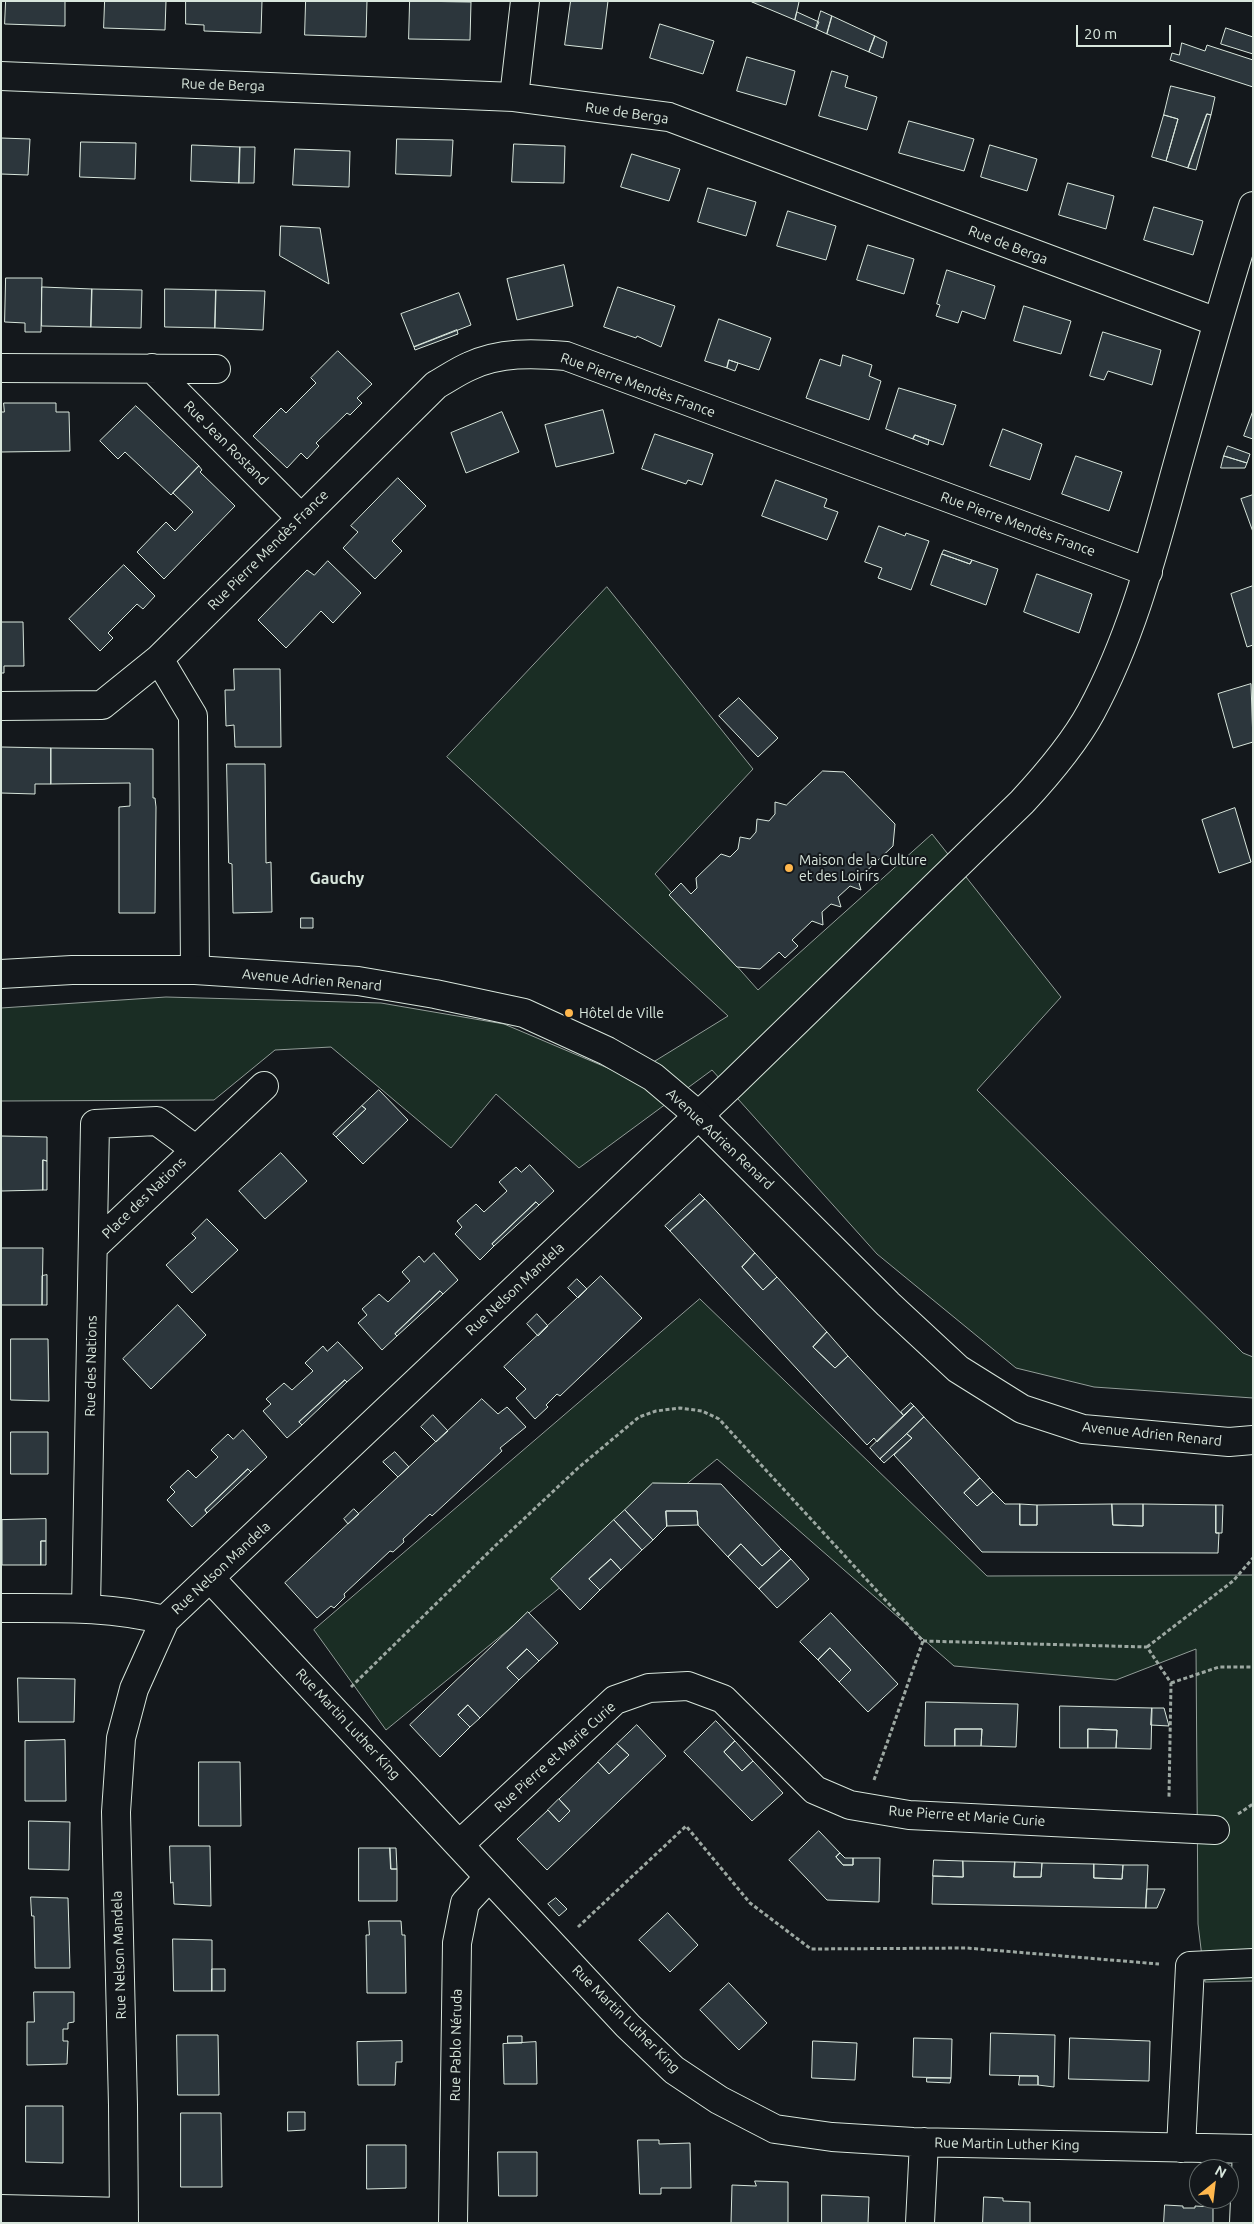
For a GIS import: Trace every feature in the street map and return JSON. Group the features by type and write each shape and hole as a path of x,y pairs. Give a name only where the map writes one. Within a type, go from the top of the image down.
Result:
{"street":[{"path":"514,97 525,1"},
{"name":"Rue de Berga","path":"1,76 514,97 669,117 1217,322"},
{"name":"Rue Nelson Mandela","path":"124,2218 116,1803 123,1730 134,1689 165,1620 732,1084 1022,802 1050,771 1090,714 1124,642 1148,572 1217,322 1253,206"},
{"name":"Rue Pierre Mendès France","path":"1,706 102,705 160,658 436,385 470,365 504,356 531,353 566,356 1148,572"},
{"path":"1,368 216,369"},
{"name":"Rue Jean Rostand","path":"152,368 301,518"},
{"path":"160,658 193,716 195,970"},
{"name":"Avenue Adrien Renard","path":"1,974 72,970 195,970 358,981 435,994 524,1014 607,1051 653,1077 698,1115 888,1304 958,1368 1022,1409 1084,1429 1229,1442 1253,1440"},
{"name":"Place des Nations","path":"93,1247 264,1086"},
{"name":"Place des Nations","path":"95,1124 157,1122 196,1149"},
{"name":"Rue des Nations","path":"86,1608 95,1124"},
{"name":"Rue Martin Luther King","path":"210,1578 628,2026 674,2070 719,2100 774,2128 832,2137 924,2142 1250,2149"},
{"path":"1,1608 86,1608 130,1612 165,1620"},
{"name":"Rue Pierre et Marie Curie","path":"460,1844 615,1700 648,1688 688,1686 723,1699 815,1790 850,1805 909,1815 1215,1830"},
{"name":"Rue Pablo Néruda","path":"453,2223 457,1943 465,1903 489,1876"},
{"path":"1181,2148 1190,1966 1253,1963"},
{"path":"920,2223 924,2142"},
{"path":"1244,2223 1250,2149"},
{"path":"1,2209 124,2218"}],"path":[{"path":"331,1707 496,1545 578,1468 639,1417 680,1408 702,1411 719,1419 924,1641 1147,1647 1233,1581 1253,1558"},
{"path":"865,1807 924,1641"},
{"path":"1147,1647 1171,1682 1168,1827"},
{"path":"1171,1682 1219,1666 1253,1667"},
{"path":"556,1947 686,1826 750,1902 811,1949 967,1948 1190,1966"}],"green space":[{"path":"607,587 753,769 655,874 758,990 932,834 1061,997 977,1090 1243,1353 1253,1357 1253,1398 1094,1387 1016,1368 877,1254 712,1070 579,1168 496,1094 451,1148 331,1047 275,1050 214,1100 1,1101 1,1008 166,997 381,1003 504,1024 629,1077 728,1016 447,757"},
{"path":"700,1299 987,1576 1253,1575 1253,1981 1205,1982 1198,1924 1196,1649 1116,1680 954,1666 717,1459 386,1730 314,1630"}],"building":[{"path":"6,1 65,1 65,26 5,24"},
{"path":"105,1 166,1 165,30 104,28"},
{"path":"186,1 262,1 261,33 204,31 204,25 186,24"},
{"path":"306,1 367,1 366,37 305,35"},
{"path":"410,1 471,2 470,40 409,39"},
{"path":"571,1 608,1 602,49 565,45"},
{"path":"752,2 799,2 795,20"},
{"path":"821,11 832,16 827,34 816,29"},
{"path":"797,12 819,22 816,29 795,20"},
{"path":"832,16 875,36 869,52 827,34"},
{"path":"660,24 714,41 703,74 650,58"},
{"path":"1226,28 1253,37 1253,54 1221,44"},
{"path":"875,36 887,42 883,58 869,52"},
{"path":"1182,43 1205,51 1207,45 1253,60 1253,87 1170,60 1172,53 1179,55"},
{"path":"747,57 795,71 786,105 737,91"},
{"path":"832,71 848,76 845,87 877,97 867,130 819,116"},
{"path":"1171,86 1215,97 1211,115 1207,114 1188,168 1166,161 1178,119 1164,115"},
{"path":"1207,114 1211,115 1196,170 1188,168"},
{"path":"1164,115 1178,119 1166,161 1152,157"},
{"path":"909,121 974,139 964,171 899,153"},
{"path":"1,138 30,139 28,175 1,174"},
{"path":"397,139 453,140 451,176 396,174"},
{"path":"81,142 136,143 135,179 80,177"},
{"path":"514,144 565,146 564,183 512,182"},
{"path":"192,145 240,147 239,183 191,181"},
{"path":"990,145 1037,159 1027,191 981,177"},
{"path":"240,147 255,147 254,183 239,183"},
{"path":"295,149 350,151 349,187 293,185"},
{"path":"632,154 680,169 669,201 621,187"},
{"path":"1068,183 1114,196 1106,229 1059,215"},
{"path":"708,188 756,202 746,236 698,222"},
{"path":"1154,207 1203,221 1193,255 1144,240"},
{"path":"788,211 836,226 826,260 777,246"},
{"path":"281,226 320,228 329,284 280,256"},
{"path":"868,245 914,259 904,294 857,280"},
{"path":"564,265 573,306 517,320 507,279"},
{"path":"947,270 995,286 985,319 962,311 958,323 936,316 940,305 937,304"},
{"path":"6,278 42,278 41,332 25,332 25,323 5,322"},
{"path":"42,287 92,289 91,327 42,326"},
{"path":"618,287 675,306 661,347 637,336 636,338 604,327"},
{"path":"92,289 142,290 141,328 91,327"},
{"path":"165,289 216,290 215,328 165,327"},
{"path":"216,290 265,291 263,330 215,328"},
{"path":"459,293 471,325 414,347 401,314"},
{"path":"1024,306 1071,321 1061,354 1014,341"},
{"path":"719,319 771,338 759,370 729,360 727,368 705,361"},
{"path":"457,330 458,334 415,350 414,347"},
{"path":"1103,332 1161,350 1152,385 1108,371 1104,380 1090,376"},
{"path":"338,351 372,384 357,398 362,403 350,415 347,413 316,443 319,446 307,459 301,453 287,468 253,436 281,408 286,413 316,383 311,378"},
{"path":"843,355 872,365 869,376 881,381 869,420 806,398 820,359 840,366"},
{"path":"729,360 738,363 735,371 727,368"},
{"path":"899,388 956,405 943,445 915,435 913,439 886,429"},
{"path":"4,403 56,403 56,412 69,412 70,451 1,452 1,412 4,412"},
{"path":"136,406 199,466 171,495 125,452 118,459 100,441"},
{"path":"603,410 614,453 556,467 545,425"},
{"path":"1253,411 1253,439 1244,436"},
{"path":"502,412 519,452 466,473 451,433"},
{"path":"1003,429 1042,444 1030,480 990,466"},
{"path":"655,434 713,454 702,485 688,480 686,484 642,469"},
{"path":"915,435 929,440 928,445 913,439"},
{"path":"1228,446 1250,454 1247,463 1224,456"},
{"path":"1076,456 1122,472 1109,511 1062,494"},
{"path":"1224,456 1247,463 1245,468 1221,468"},
{"path":"199,466 202,470 200,472 235,506 164,579 137,552 166,522 175,531 193,512 173,493"},
{"path":"398,478 426,506 392,541 402,551 375,579 343,548 358,532 351,526"},
{"path":"776,480 827,499 824,507 838,512 827,540 762,516"},
{"path":"1253,495 1253,532 1241,499"},
{"path":"879,526 905,536 906,533 929,541 911,590 878,578 882,568 865,562"},
{"path":"944,550 972,560 970,564 942,554"},
{"path":"942,554 970,564 972,560 998,569 986,605 931,585"},
{"path":"328,561 361,593 333,623 321,611 286,648 258,620 307,570 314,575"},
{"path":"124,565 155,596 143,609 137,604 108,633 113,638 100,651 69,619"},
{"path":"1037,574 1092,594 1079,633 1024,612"},
{"path":"1253,586 1253,645 1247,647 1231,594"},
{"path":"1,622 23,622 24,666 4,666 4,673 1,673"},
{"path":"234,669 280,669 281,747 235,747 234,725 226,726 225,690 234,690"},
{"path":"1251,684 1253,742 1233,748 1218,694"},
{"path":"739,698 778,738 758,757 719,716"},
{"path":"1,747 51,748 51,784 35,784 35,794 1,793"},
{"path":"51,748 153,749 153,798 155,798 156,807 155,913 119,913 119,807 130,806 130,783 51,784"},
{"path":"227,764 265,764 266,863 271,862 272,912 233,913 232,864 229,863"},
{"name":"Maison de la Culture et des Loirirs","path":"823,771 844,772 895,824 893,846 858,879 861,890 850,886 838,897 841,907 831,904 822,912 823,925 812,921 792,940 798,946 785,958 779,952 760,969 737,967 669,895 681,883 691,894 697,888 696,878 721,854 730,857 738,849 740,837 750,839 756,832 757,819 769,821 775,814 775,802 786,805"},
{"path":"1235,808 1251,862 1219,873 1202,820"},
{"path":"301,918 313,918 313,928 301,928"},
{"path":"379,1090 408,1120 363,1164 336,1137 366,1109 362,1106"},
{"path":"362,1106 366,1109 336,1137 333,1134"},
{"path":"1,1136 47,1137 47,1161 43,1160 43,1190 2,1191"},
{"path":"281,1153 307,1181 265,1219 239,1191"},
{"path":"43,1160 47,1161 47,1190 43,1190"},
{"path":"530,1165 554,1191 539,1205 536,1202 492,1244 494,1246 480,1260 455,1234 462,1227 457,1221 476,1204 484,1212 507,1191 499,1182 516,1167 521,1172"},
{"path":"700,1194 705,1199 670,1231 665,1226"},
{"path":"705,1199 755,1253 742,1267 763,1290 777,1277 827,1332 813,1347 835,1368 848,1356 904,1416 877,1442 874,1438 867,1445 670,1231"},
{"path":"536,1202 539,1205 494,1246 492,1244"},
{"path":"207,1219 238,1250 192,1293 166,1265 196,1238 192,1234"},
{"path":"1,1248 43,1248 42,1305 1,1305"},
{"path":"434,1253 458,1280 443,1294 440,1291 395,1334 397,1336 382,1350 358,1323 367,1315 362,1309 379,1294 388,1302 410,1281 402,1272 419,1256 424,1262"},
{"path":"755,1253 777,1277 763,1290 742,1267"},
{"path":"47,1275 47,1305 42,1305 42,1276"},
{"path":"601,1276 642,1318 560,1396 557,1394 546,1405 548,1407 535,1419 516,1398 526,1389 504,1367"},
{"path":"577,1279 587,1289 578,1298 568,1288"},
{"path":"440,1291 443,1294 397,1336 395,1334"},
{"path":"178,1305 206,1335 151,1389 123,1359"},
{"path":"537,1314 548,1326 538,1336 527,1324"},
{"path":"827,1332 848,1356 835,1368 813,1347"},
{"path":"11,1339 48,1339 49,1401 11,1400"},
{"path":"338,1342 363,1368 347,1382 345,1380 299,1422 302,1425 287,1438 263,1411 271,1404 266,1399 284,1383 292,1390 313,1371 305,1363 323,1346 327,1351"},
{"path":"345,1380 347,1382 302,1425 299,1422"},
{"path":"482,1399 498,1414 507,1407 526,1427 500,1448 502,1451 432,1516 430,1514 403,1539 404,1542 393,1552 390,1551 344,1594 345,1597 334,1608 331,1606 317,1618 285,1583"},
{"path":"911,1403 914,1406 904,1416 901,1412"},
{"path":"914,1406 924,1417 880,1459 870,1448"},
{"path":"433,1415 448,1431 436,1442 421,1427"},
{"path":"924,1417 980,1478 964,1493 977,1506 993,1492 1005,1504 1020,1504 1020,1525 1037,1525 1037,1505 1112,1504 1113,1525 1143,1526 1143,1504 1216,1505 1216,1533 1219,1533 1218,1553 982,1552 894,1455 912,1438 907,1434"},
{"path":"243,1430 267,1457 251,1472 248,1469 205,1510 207,1513 192,1527 167,1500 175,1492 170,1487 188,1470 196,1478 218,1457 211,1450 228,1434 233,1439"},
{"path":"11,1432 48,1432 48,1474 11,1474"},
{"path":"907,1434 912,1438 884,1463 880,1459"},
{"path":"395,1452 409,1467 398,1477 383,1462"},
{"path":"248,1469 251,1472 207,1513 205,1510"},
{"path":"980,1478 993,1492 977,1506 964,1493"},
{"path":"653,1483 721,1484 781,1549 762,1566 741,1544 728,1557 698,1525 697,1511 666,1511 667,1526 653,1540 625,1510"},
{"path":"1020,1504 1037,1505 1037,1525 1020,1525"},
{"path":"1112,1504 1143,1504 1143,1526 1113,1525"},
{"path":"1216,1505 1223,1505 1222,1533 1216,1533"},
{"path":"354,1509 359,1514 348,1524 344,1519"},
{"path":"625,1510 653,1540 642,1550 614,1520"},
{"path":"666,1511 697,1511 698,1525 667,1526"},
{"path":"46,1519 46,1541 41,1541 41,1565 2,1565 2,1520"},
{"path":"614,1520 642,1550 621,1570 611,1559 589,1579 600,1590 580,1610 551,1579"},
{"path":"41,1541 46,1541 46,1565 41,1565"},
{"path":"741,1544 762,1566 781,1549 791,1559 759,1589 728,1557"},
{"path":"611,1559 621,1570 600,1590 589,1579"},
{"path":"791,1559 809,1579 777,1608 759,1589"},
{"path":"528,1612 558,1643 539,1661 527,1649 507,1668 519,1680 480,1718 468,1705 458,1715 470,1727 440,1757 410,1725"},
{"path":"831,1613 898,1684 868,1712 839,1682 851,1670 830,1648 818,1660 800,1642"},
{"path":"830,1648 851,1670 839,1682 818,1660"},
{"path":"527,1649 539,1661 519,1680 507,1668"},
{"path":"18,1678 75,1679 74,1722 19,1722"},
{"path":"926,1702 1018,1704 1016,1747 981,1746 982,1729 955,1729 955,1746 925,1746"},
{"path":"468,1705 480,1718 470,1727 458,1715"},
{"path":"1060,1706 1152,1708 1151,1749 1116,1748 1117,1730 1088,1729 1088,1748 1060,1748"},
{"path":"1152,1708 1164,1708 1169,1726 1151,1725"},
{"path":"716,1721 735,1741 724,1752 742,1771 753,1761 783,1793 752,1821 684,1752"},
{"path":"637,1725 666,1756 547,1870 517,1839 548,1810 559,1822 570,1811 559,1799 598,1762 609,1774 629,1755 617,1744"},
{"path":"955,1729 982,1729 981,1746 955,1746"},
{"path":"1088,1729 1117,1730 1116,1748 1088,1748"},
{"path":"65,1740 66,1801 25,1801 25,1741"},
{"path":"735,1741 753,1761 742,1771 724,1752"},
{"path":"617,1744 629,1755 609,1774 598,1762"},
{"path":"199,1762 240,1762 241,1826 199,1826"},
{"path":"559,1799 570,1811 559,1822 548,1810"},
{"path":"29,1821 70,1822 69,1870 29,1869"},
{"path":"819,1831 840,1853 836,1857 843,1865 853,1865 853,1858 880,1858 879,1902 827,1900 789,1860"},
{"path":"170,1846 210,1846 211,1906 174,1904 173,1882 171,1883"},
{"path":"359,1848 390,1848 391,1869 397,1869 397,1901 359,1901"},
{"path":"390,1848 396,1848 397,1869 391,1869"},
{"path":"840,1853 845,1858 853,1858 853,1865 843,1865 836,1857"},
{"path":"934,1860 963,1861 963,1877 933,1876"},
{"path":"963,1861 1015,1862 1014,1877 1041,1877 1042,1863 1094,1864 1094,1878 1122,1879 1123,1865 1148,1865 1146,1908 932,1904 933,1876 963,1877"},
{"path":"1015,1862 1042,1863 1041,1877 1014,1877"},
{"path":"1094,1864 1123,1865 1122,1879 1094,1878"},
{"path":"1147,1889 1165,1889 1157,1908 1146,1908"},
{"path":"31,1897 68,1898 70,1968 35,1968 34,1916 32,1916"},
{"path":"556,1898 567,1909 559,1916 548,1904"},
{"path":"668,1913 698,1945 670,1972 639,1940"},
{"path":"369,1921 401,1921 402,1935 405,1935 406,1993 367,1993 366,1935 369,1935"},
{"path":"173,1939 212,1940 212,1991 174,1991"},
{"path":"212,1969 225,1969 225,1991 212,1991"},
{"path":"729,1983 767,2023 739,2050 700,2010"},
{"path":"34,1992 74,1992 74,2022 68,2023 68,2029 63,2029 63,2041 68,2041 67,2064 27,2065 27,2022 34,2022"},
{"path":"991,2033 1055,2035 1054,2087 1038,2085 1038,2076 990,2075"},
{"path":"177,2035 218,2035 219,2095 178,2095"},
{"path":"508,2036 522,2036 522,2043 508,2043"},
{"path":"914,2038 952,2039 951,2078 913,2077"},
{"path":"1070,2038 1150,2041 1149,2081 1069,2079"},
{"path":"402,2041 402,2062 396,2062 395,2085 358,2085 357,2042"},
{"path":"813,2041 857,2043 855,2080 812,2078"},
{"path":"536,2042 537,2084 504,2084 503,2044"},
{"path":"1020,2076 1038,2076 1038,2085 1019,2085"},
{"path":"927,2078 951,2078 950,2083 927,2082"},
{"path":"26,2106 63,2106 63,2163 26,2162"},
{"path":"288,2112 305,2112 305,2130 288,2131"},
{"path":"181,2113 221,2113 222,2187 181,2187"},
{"path":"638,2140 659,2140 659,2144 690,2143 691,2188 661,2188 661,2194 640,2194"},
{"path":"367,2145 406,2145 406,2188 367,2189"},
{"path":"498,2152 537,2152 537,2196 499,2196"},
{"path":"755,2181 788,2182 788,2223 731,2223 732,2185 756,2186"},
{"path":"822,2195 869,2197 868,2223 822,2223"},
{"path":"984,2197 1003,2198 1003,2201 1030,2202 1030,2223 983,2223"},
{"path":"1165,2205 1183,2206 1183,2208 1189,2209 1213,2209 1213,2223 1164,2223"}],"place":[{"name":"Maison de la Culture et des Loirirs","path":"789,868"},
{"name":"Hôtel de Ville","path":"569,1013"}],"district":[{"name":"Gauchy","path":"337,879"}]}
